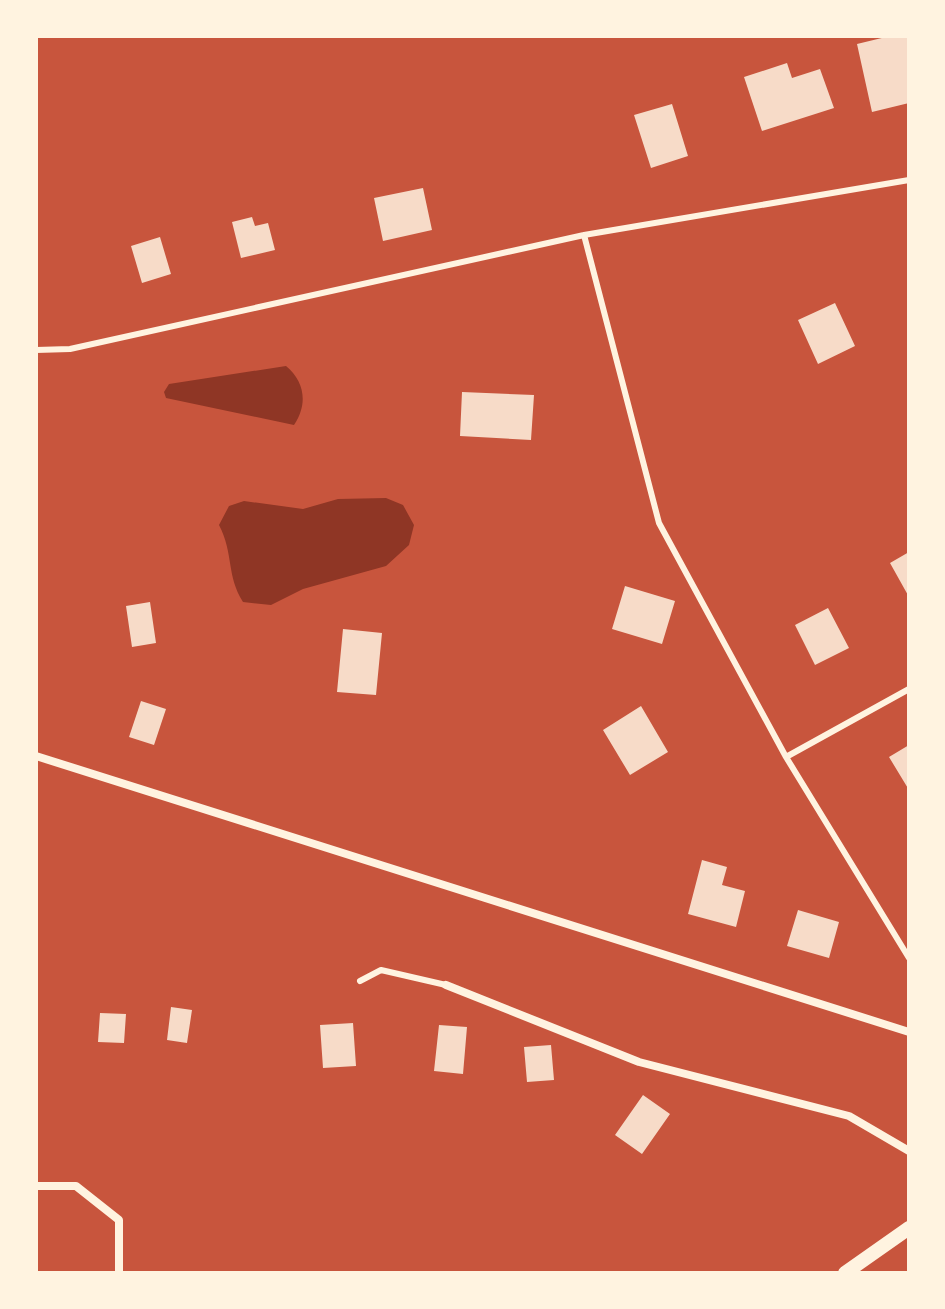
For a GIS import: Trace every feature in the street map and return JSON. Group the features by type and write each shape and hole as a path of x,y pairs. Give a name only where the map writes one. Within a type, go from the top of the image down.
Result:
{"street":[{"path":"36,756 909,1032"},
{"path":"446,985 639,1062 849,1116 909,1151"},
{"path":"36,1186 76,1186 119,1220 119,1273"},
{"path":"845,1273 909,1228"}],"lane":[{"path":"36,350 70,349 584,235 909,180"},
{"path":"584,235 659,523 786,757 909,958"},
{"path":"786,757 909,689"},
{"path":"360,981 381,970 446,985"}],"shaded area":[{"path":"286,366 301,386 303,401 294,425 166,398 164,392 169,384"},
{"path":"386,498 403,505 414,525 409,545 386,566 303,589 271,605 243,602 234,583 227,545 219,525 229,506 244,501 303,509 338,499"}],"building":[{"path":"890,36 909,36 909,103 872,112 857,44"},
{"path":"787,63 792,78 820,69 834,108 762,131 744,77"},
{"path":"672,104 688,156 651,168 634,115"},
{"path":"423,188 432,230 383,241 374,198"},
{"path":"252,217 255,226 268,223 275,250 241,258 232,222"},
{"path":"160,237 171,274 142,283 131,246"},
{"path":"835,303 855,346 818,364 798,320"},
{"path":"462,392 534,395 531,440 460,436"},
{"path":"909,552 909,597 890,563"},
{"path":"625,586 675,601 662,644 612,629"},
{"path":"150,602 156,643 132,647 126,606"},
{"path":"828,608 849,648 815,665 795,625"},
{"path":"343,629 382,633 376,695 337,692"},
{"path":"141,701 166,709 154,745 129,737"},
{"path":"641,706 668,752 630,775 603,730"},
{"path":"909,745 909,790 889,757"},
{"path":"702,860 727,867 722,885 745,891 736,927 688,914"},
{"path":"798,910 839,922 829,958 787,946"},
{"path":"171,1007 192,1010 187,1043 167,1040"},
{"path":"100,1013 126,1014 124,1043 98,1042"},
{"path":"353,1023 356,1066 323,1068 320,1025"},
{"path":"439,1025 467,1027 463,1074 434,1071"},
{"path":"551,1045 554,1080 527,1082 524,1047"},
{"path":"643,1095 670,1114 642,1154 615,1135"}]}
